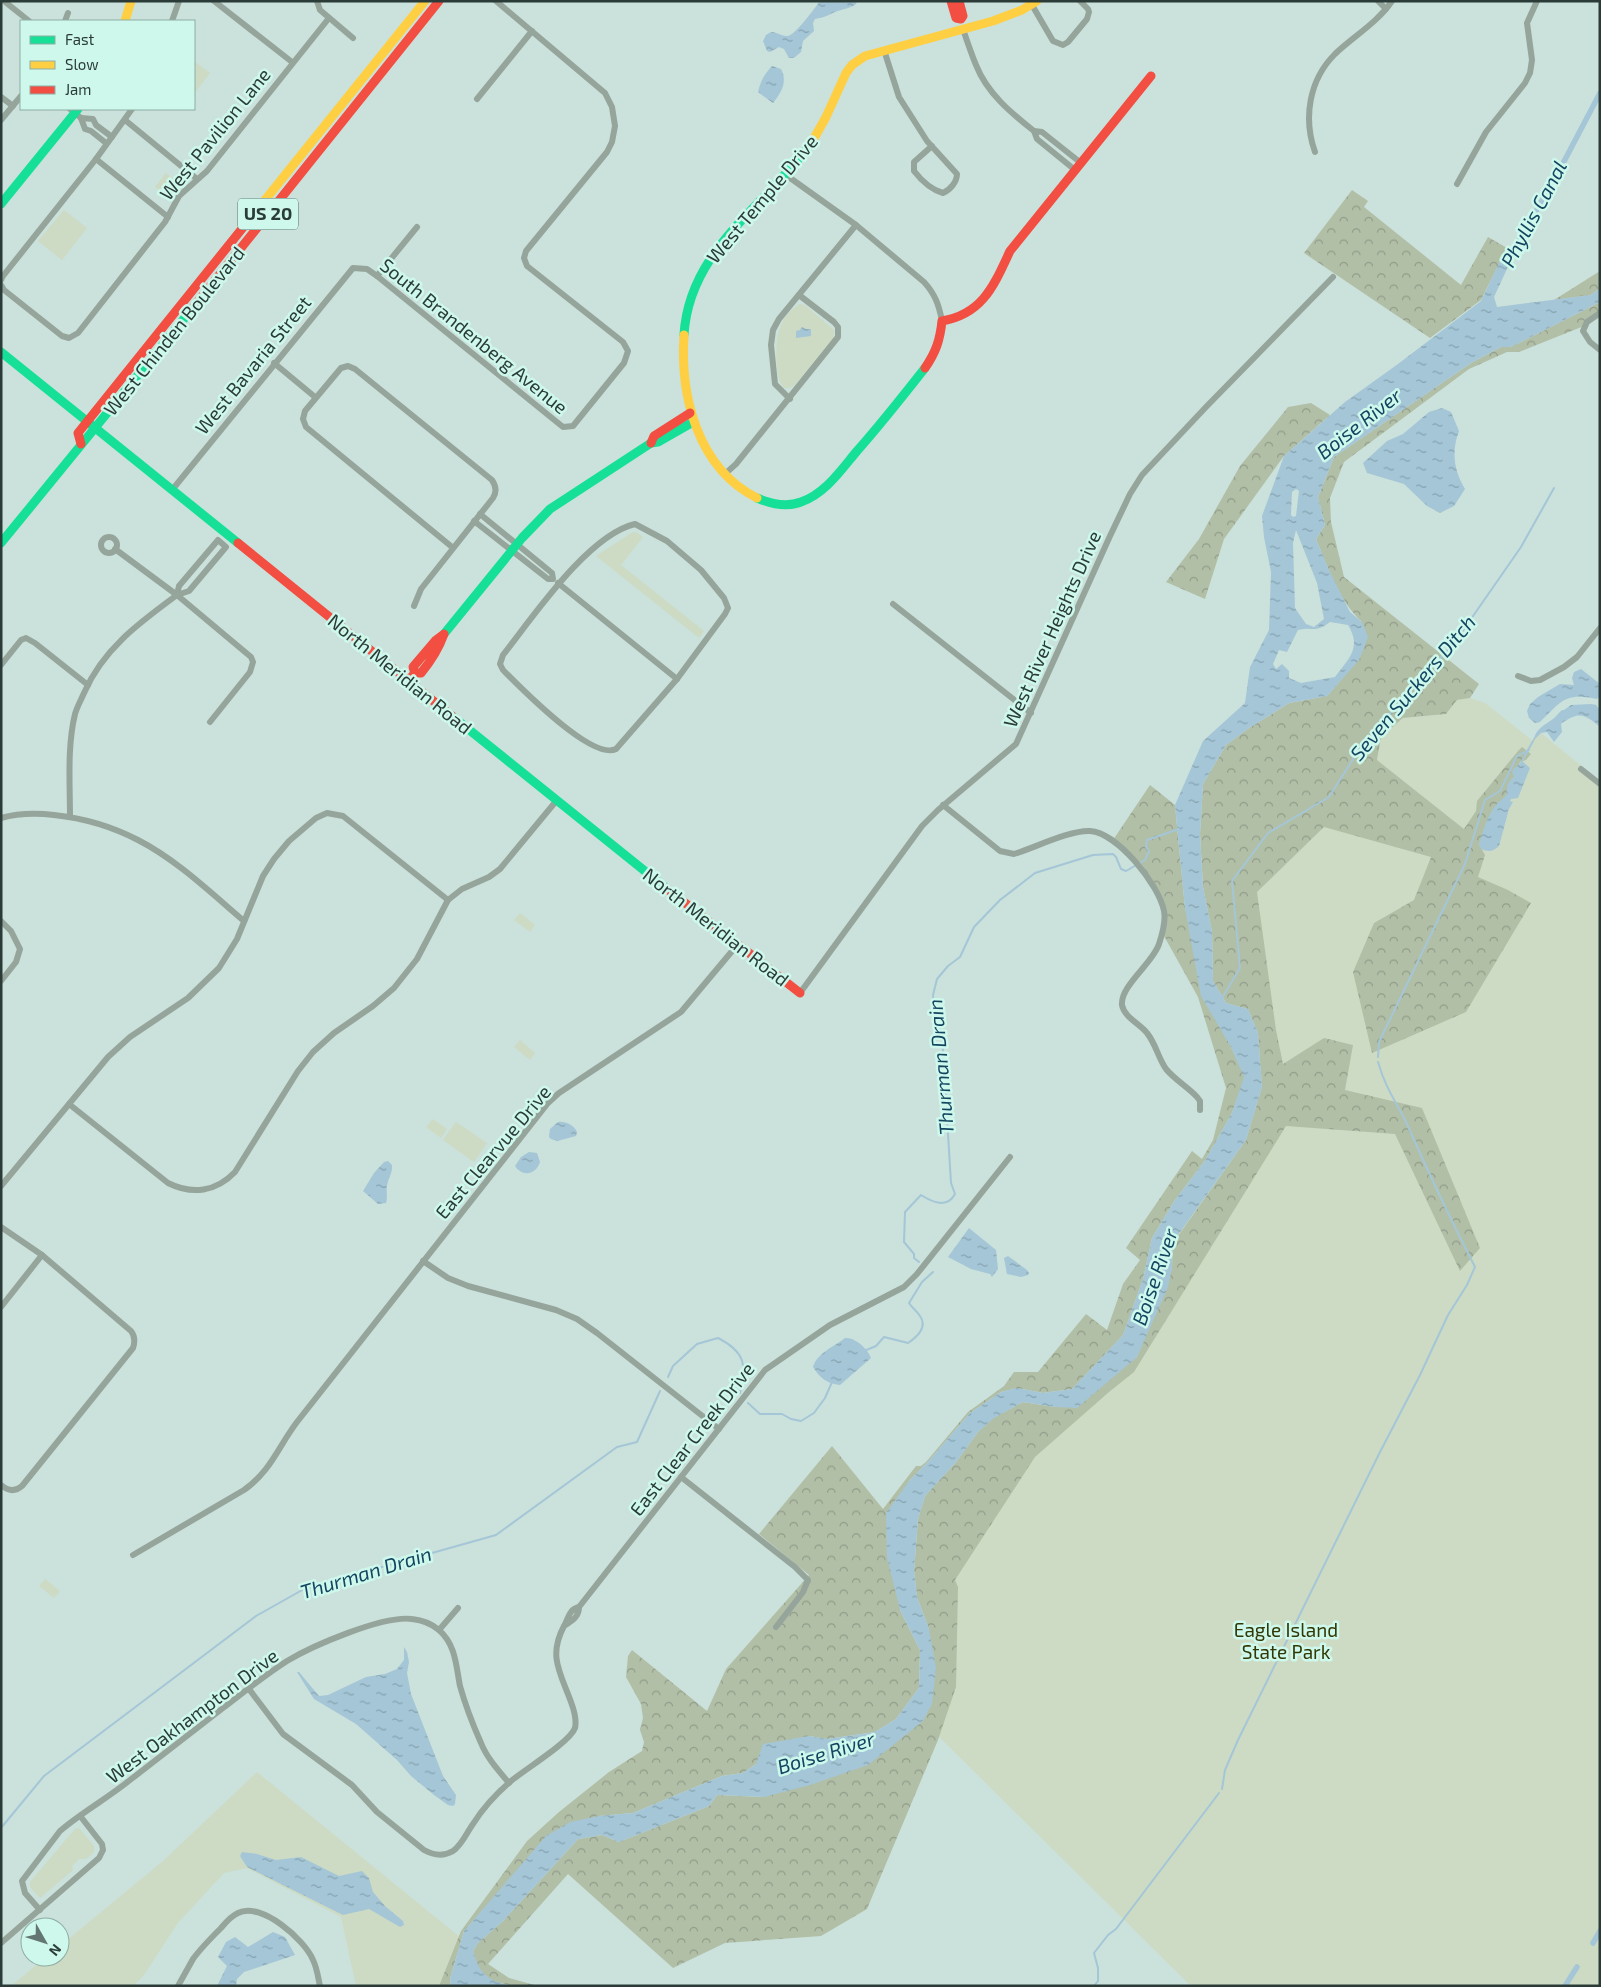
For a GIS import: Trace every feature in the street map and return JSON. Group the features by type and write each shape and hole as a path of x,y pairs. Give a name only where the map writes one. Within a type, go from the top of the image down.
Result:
{"street":[{"path":"4,1 28,20"},
{"path":"125,20 131,1"},
{"path":"172,20 179,1"},
{"path":"214,1 292,62"},
{"path":"317,1 320,10 354,38"},
{"name":"West Chinden Boulevard","path":"88,420 425,1"},
{"name":"West Chinden Boulevard","path":"97,428 439,1"},
{"path":"477,99 532,31 496,1"},
{"path":"951,1 956,18 962,24"},
{"path":"959,1 963,16 962,24 976,66 986,84 1008,110 1034,131 1042,132 1078,166"},
{"path":"1035,3 1053,41 1064,45 1088,15 1088,9 1080,1"},
{"path":"1378,1 1386,9"},
{"path":"1315,152 1309,130 1308,115 1310,100 1318,78 1336,54 1376,20 1392,1"},
{"path":"1457,184 1486,132 1525,83 1530,73 1532,60 1527,23 1537,1"},
{"name":"West Temple Drive","path":"691,418 682,347 685,321 692,291 711,258 758,200 786,175 819,131 844,76 852,66 865,56 962,24 994,21 1035,3"},
{"path":"65,20 68,13"},
{"name":"West Pavilion Lane","path":"1,285 4,290 62,336 69,338 78,333 165,222 179,196 207,171 329,18"},
{"name":"South Brandenberg Avenue","path":"362,268 377,276 559,425 567,428 573,426 624,363 628,351 623,342 527,266 524,258 526,251 607,152 612,142 615,126 612,107 600,88 532,31"},
{"path":"884,50 899,97 940,157 955,169 958,174 949,190 943,192 919,178 914,171 914,162 932,146"},
{"path":"942,321 963,316 972,311 995,282 1010,251 1151,76"},
{"path":"1,97 13,106"},
{"path":"1,120 20,97"},
{"path":"1,280 96,159 131,110"},
{"path":"76,112 93,119 96,125 112,137"},
{"path":"76,112 85,129 92,131 106,143"},
{"path":"1,204 76,112"},
{"path":"125,120 196,179"},
{"path":"96,159 168,217"},
{"path":"411,677 421,674 441,644 444,634 514,547 550,509 651,443 658,442 691,418 712,458 726,473 752,495 766,502 781,505 800,503 815,496 827,486 865,443 934,355 940,340 942,321 939,306 932,291 901,262 856,225 786,175"},
{"path":"790,399 774,384 771,345 774,330 779,320 856,225"},
{"path":"377,276 417,227"},
{"name":"West Bavaria Street","path":"172,490 349,270 362,268"},
{"name":"West River Heights Drive","path":"800,993 922,826 943,805 1016,744 1110,536 1130,494 1142,475 1333,277"},
{"path":"726,473 736,464 790,399 834,343 839,332 834,322 799,295"},
{"path":"1600,313 1587,322 1584,332 1590,342 1600,350"},
{"name":"North Meridian Road","path":"1,352 88,420 172,490 225,539 411,677 557,800 800,993"},
{"path":"274,363 315,396"},
{"path":"414,606 420,589 452,547 494,498 496,491 494,482 355,369 345,367 337,370 305,410 303,419 306,427 452,547"},
{"name":"US 20","path":"81,444 78,433 88,420"},
{"name":"US 20","path":"1,543 81,444 97,428"},
{"path":"480,514 514,547"},
{"path":"474,521 552,573 559,585 677,679"},
{"path":"636,524 667,541 701,570 724,598 728,608 726,614 677,679 616,749 608,752 600,750 576,735 536,704 503,670 500,664 503,655 559,585 576,564 598,545 628,526 636,524"},
{"path":"70,817 72,742 76,714 100,662 134,627 176,595 189,591 226,546 225,539 218,540 179,586 176,595"},
{"path":"115,549 248,653 253,662 250,672 210,722"},
{"path":"892,604 1031,713"},
{"path":"1518,676 1531,681 1540,680 1564,668 1577,657 1600,628"},
{"path":"1,665 24,638 32,641 88,685"},
{"path":"1581,769 1600,784"},
{"path":"69,1104 168,1183 185,1190 208,1189 220,1184 234,1172 298,1071 314,1051 334,1033 373,1006 394,988 407,974 422,951 448,900 462,889 489,877 500,869 557,800"},
{"path":"943,805 1000,851 1014,854 1076,833 1089,831 1101,834 1125,849 1138,865 1158,897 1164,911 1163,928 1158,946 1148,964 1131,983 1123,996 1122,1005 1130,1017 1148,1034 1167,1070 1200,1101 1200,1110"},
{"path":"1,818 32,813 70,817 120,832 154,849 244,921"},
{"path":"1,1186 100,1065 116,1049 188,998 207,981 228,954 263,876 274,859 288,841 316,818 327,813 344,816 448,900"},
{"path":"1,921 11,931 20,949 16,962 1,982"},
{"name":"East Clearvue Drive","path":"133,1555 244,1490 259,1478 275,1458 294,1425 548,1103 559,1093 681,1012 738,944"},
{"name":"East Clear Creek Drive","path":"508,1783 566,1740 575,1728 574,1711 556,1660 555,1651 560,1632 564,1626 573,1620 579,1612 579,1607 765,1370 830,1325 888,1297 908,1284 1010,1157"},
{"path":"1,1226 42,1255 131,1331 134,1338 133,1348 22,1486 18,1489 10,1490 1,1485"},
{"path":"1,1307 42,1255"},
{"path":"423,1261 448,1278 468,1286 556,1310 577,1319 719,1428"},
{"path":"681,1478 795,1567 808,1580 803,1592 776,1626"},
{"path":"249,1689 274,1723 292,1742 352,1785 377,1812 424,1850 432,1854 442,1855 452,1852 460,1844 485,1807 508,1783 491,1761 480,1742 460,1687 455,1655 449,1642 439,1630 458,1608"},
{"name":"West Oakhampton Drive","path":"40,1910 25,1892 22,1882 60,1831 106,1799 287,1662 313,1646 369,1626 398,1619 410,1618 424,1622 439,1630"},
{"path":"1,1943 99,1858 103,1850 102,1844 80,1817"},
{"path":"178,1986 193,1959 205,1944 232,1917 240,1912 249,1910 280,1923 297,1938 313,1960 320,1986"}],"green space":[{"path":"195,62 210,73 195,93"},
{"path":"166,173 178,183 167,197 155,187"},
{"path":"1352,190 1368,201 1364,207 1461,285 1488,237 1507,248 1481,300 1430,338 1304,253"},
{"path":"64,210 87,228 62,260 38,241"},
{"path":"1600,271 1600,288 1591,295 1554,300"},
{"path":"1600,302 1600,313 1584,326 1519,352 1507,352 1469,369 1344,462 1330,498 1331,522 1344,577 1479,684 1470,698 1457,700 1446,714 1403,718 1381,737 1377,760 1464,829 1476,811 1477,801 1518,751 1522,747 1531,754 1526,760 1520,762 1507,794 1479,844 1485,855 1478,877 1508,890 1531,903 1466,1012 1372,1053 1353,972 1374,923 1414,900 1431,857 1324,827 1257,892 1276,1030 1283,1064 1324,1038 1353,1045 1345,1090 1422,1108 1480,1248 1460,1271 1395,1134 1286,1126 1134,1372 1035,1457 955,1580 958,1587 956,1687 938,1740 867,1909 821,1936 725,1943 673,1968 568,1874 488,1964 509,1978 538,1986 498,1983 484,1976 479,1970 473,1951 478,1943 503,1921 578,1839 602,1835 619,1842 709,1806 717,1795 764,1797 923,1721 929,1629 917,1597 914,1571 918,1519 925,1496 956,1462 978,1432 993,1418 1023,1402 1055,1407 1137,1357 1172,1268 1173,1243 1246,1140 1262,1087 1258,1033 1248,1009 1226,1003 1213,981 1212,932 1203,887 1200,834 1203,784 1226,745 1289,703 1327,696 1359,659 1362,622 1354,614 1341,594 1316,539 1325,525 1318,497 1334,457 1471,363 1501,347 1510,347 1519,343"},
{"path":"800,304 805,305 834,330 834,337 794,386 784,388 779,380 776,357 777,339 786,316"},
{"path":"1311,403 1330,415 1284,456 1224,539 1205,599 1166,582 1199,539 1240,466 1288,407"},
{"path":"633,532 643,537 621,565 704,631 699,638 596,556"},
{"name":"Eagle Island State Park","path":"1470,698 1485,703 1533,741 1541,733 1585,769 1600,786 1600,1986 1191,1986 923,1721 917,1597 1246,1140 1203,784 1464,829 1377,760 1381,737 1403,718 1446,714 1457,700"},
{"path":"1150,785 1175,805 1185,908 1231,1047 1245,1077 1232,1113 1215,1143 1204,1162 1175,1200 1152,1238 1143,1279 1123,1335 1072,1389 1043,1393 1017,1388 1001,1392 970,1413 909,1481 900,1610 920,1650 919,1688 896,1719 875,1732 827,1739 809,1736 743,1773 722,1776 633,1813 599,1816 494,1898 464,1931 450,1979 451,1986 439,1986 461,1931 527,1841 559,1812 609,1772 642,1751 644,1742 640,1730 643,1718 641,1704 626,1677 628,1656 632,1650 707,1711 726,1669 809,1575 759,1534 832,1446 883,1509 916,1466 921,1466 926,1462 968,1412 1004,1386 1014,1372 1038,1372 1086,1314 1107,1330 1123,1284 1140,1260 1126,1248 1192,1151 1202,1159 1213,1140 1226,1088 1198,997 1164,936 1164,904 1140,867 1113,840"},
{"path":"520,913 535,925 530,932 514,920"},
{"path":"520,1040 535,1053 530,1060 514,1047"},
{"path":"433,1119 447,1129 441,1138 426,1127"},
{"path":"456,1122 487,1143 474,1162 443,1140"},
{"path":"45,1579 60,1591 54,1598 39,1586"},
{"path":"257,1772 461,1938 439,1986 356,1986 341,1917 247,1868 224,1873 177,1924 144,1975 133,1986 11,1986 34,1967 70,1967 70,1938 163,1861"},
{"path":"79,1828 94,1846 94,1852 86,1859 79,1859 72,1866 73,1870 40,1898 30,1887 30,1882 75,1829"}],"water":[{"path":"820,1 857,1 851,7 815,19 813,23 814,31 803,41 801,52 794,58 789,58 784,49 779,47 770,52 767,51 763,41 766,35 771,32 785,36 790,35 804,22"},
{"path":"772,66 781,69 784,78 781,91 773,103 758,92 763,78"},
{"name":"Boise River","path":"1508,256 1512,258 1494,297 1497,307 1591,295 1600,288 1600,302 1519,343 1510,347 1501,347 1471,363 1334,457 1318,497 1325,525 1316,539 1350,612 1362,622 1368,637 1359,660 1327,696 1289,703 1226,745 1203,784 1200,834 1203,887 1212,932 1213,981 1226,1003 1248,1009 1258,1033 1262,1087 1246,1140 1173,1242 1172,1268 1168,1287 1137,1357 1077,1408 1023,1402 994,1418 978,1432 956,1462 925,1496 918,1519 914,1571 917,1597 929,1629 936,1668 932,1704 923,1721 868,1765 810,1785 764,1797 717,1795 709,1806 619,1842 602,1835 578,1839 503,1921 478,1943 473,1951 479,1966 486,1976 497,1982 513,1986 451,1986 450,1979 464,1931 546,1836 570,1822 599,1816 633,1813 722,1776 743,1773 756,1764 763,1744 809,1736 827,1739 875,1732 896,1719 919,1688 920,1650 900,1610 887,1557 886,1513 909,1481 970,1413 1001,1392 1017,1388 1043,1393 1072,1389 1123,1335 1143,1279 1152,1238 1175,1200 1204,1162 1215,1143 1232,1113 1244,1077 1231,1047 1201,996 1185,908 1175,805 1203,741 1245,703 1250,667 1269,630 1271,572 1262,516 1284,456 1345,402 1481,301 1501,259","holes":["1296,489 1299,491 1296,516 1293,517 1291,515 1292,492","1296,530 1317,583 1324,619 1314,627 1306,624 1295,608 1293,543","1330,622 1348,625 1352,633 1354,647 1349,658 1335,677 1301,683 1289,678 1289,671 1282,664 1276,669 1273,664 1279,650 1287,652 1298,630 1320,628"]},
{"path":"802,327 811,329 811,336 796,338 796,331"},
{"path":"1442,408 1451,412 1459,431 1454,454 1458,475 1465,489 1454,506 1440,513 1427,506 1404,484 1367,473 1363,463 1387,441 1403,434 1429,412"},
{"path":"1581,669 1600,684 1600,696 1597,699 1586,697 1570,698 1559,704 1540,722 1535,723 1529,718 1527,711 1530,704 1560,684 1574,685 1572,678 1574,672"},
{"path":"1571,705 1596,705 1600,710 1600,727 1585,717 1572,717 1561,724 1562,732 1554,742 1547,732 1541,733 1533,741 1538,731 1562,710"},
{"path":"1522,761 1530,768 1518,798 1511,799 1510,801 1513,802 1509,809 1499,846 1490,851 1481,849 1479,844 1487,819 1495,806 1507,794 1510,780 1514,777 1512,771"},
{"path":"558,1122 572,1125 577,1132 576,1136 557,1141 551,1139 549,1137 550,1129"},
{"path":"529,1152 537,1153 540,1162 532,1172 521,1172 515,1166 521,1157"},
{"path":"388,1161 392,1168 387,1186 387,1201 386,1203 378,1204 363,1191 374,1173 384,1162"},
{"path":"969,1228 996,1250 998,1269 992,1277 990,1274 971,1269 948,1257"},
{"path":"1008,1256 1027,1270 1028,1275 1021,1277 1007,1274 1004,1258"},
{"path":"845,1338 853,1339 861,1344 871,1358 840,1385 824,1379 813,1367 822,1354"},
{"path":"404,1647 409,1662 407,1673 411,1694 443,1776 456,1795 453,1806 448,1805 434,1795 411,1776 397,1760 356,1724 314,1699 297,1672 319,1696 328,1695 366,1677 385,1674 397,1669 404,1660"},
{"path":"242,1852 276,1860 301,1857 339,1876 362,1871 369,1878 373,1892 385,1906 403,1921 404,1925 400,1927 369,1909 343,1915 247,1867 240,1856"},
{"path":"273,1932 285,1937 295,1955 244,1972 237,1979 236,1986 217,1986 227,1966 218,1957 226,1942 235,1937 248,1947"}],"waterway":[{"name":"Phyllis Canal","path":"1506,264 1559,171 1600,93"},
{"name":"Seven Suckers Ditch","path":"1222,998 1240,968 1232,881 1268,833 1329,797 1364,742 1455,642 1521,547 1554,488"},
{"path":"1522,761 1533,741"},
{"path":"1378,1057 1379,1042 1465,864 1485,800 1500,791 1517,756 1529,750"},
{"name":"Thurman Drain","path":"919,1262 914,1258 914,1254 904,1242 905,1212 921,1195 934,1202 944,1203 952,1199 955,1194 951,1183 942,1035 935,1015 933,995 937,979 948,966 960,957 974,927 1000,900 1035,873 1093,855 1113,854 1121,869 1126,871 1145,860 1149,851 1146,847 1147,840 1179,829"},
{"path":"1222,1789 1225,1770 1238,1740 1448,1315 1467,1285 1475,1267 1407,1124 1387,1087 1378,1062"},
{"name":"Thurman Drain","path":"864,1351 876,1346 884,1337 908,1343 918,1335 922,1328 922,1320 909,1303 922,1282 933,1272"},
{"name":"Thurman Drain","path":"668,1377 673,1366 697,1344 718,1338 734,1348 742,1360 744,1374 740,1393"},
{"name":"Thurman Drain","path":"748,1403 760,1414 782,1414 791,1419 801,1421 814,1413 825,1398 832,1382"},
{"name":"Thurman Drain","path":"1,1828 44,1776 256,1616 304,1589 496,1535 617,1447 637,1442 660,1391"},
{"path":"1094,1986 1098,1981 1098,1968 1094,1953 1108,1935 1116,1929 1219,1793"},
{"path":"1593,1943 1600,1931"},
{"path":"1565,1986 1577,1967"}],"traffic: fast":[{"path":"1,204 77,110"},
{"path":"684,335 689,305 700,278 715,253 733,230 812,142"},
{"path":"1,543 192,309"},
{"path":"1,352 238,543"},
{"path":"757,498 773,503 790,505 801,502 818,493 839,473 925,368"},
{"path":"444,634 522,538 550,509 651,443 658,442 693,422"},
{"path":"452,716 666,888"}],"traffic: slow":[{"path":"125,20 131,1"},
{"path":"253,215 425,1"},
{"path":"812,142 826,117 846,73 852,65 865,56 993,21 1022,10 1037,1"},
{"path":"684,335 685,382 696,428 706,449 720,468 736,485 757,498"}],"traffic: jam":[{"path":"192,309 439,1"},
{"path":"951,1 956,18 961,19 963,16 959,1"},
{"path":"925,368 937,346 942,321 968,312 985,296 1010,251 1151,76"},
{"path":"81,444 78,433 253,215"},
{"path":"651,443 654,436 690,413"},
{"path":"238,543 452,716"},
{"path":"408,681 415,673 421,673 425,668 444,634 436,640 413,667 415,673"},
{"path":"666,888 800,993"}]}
